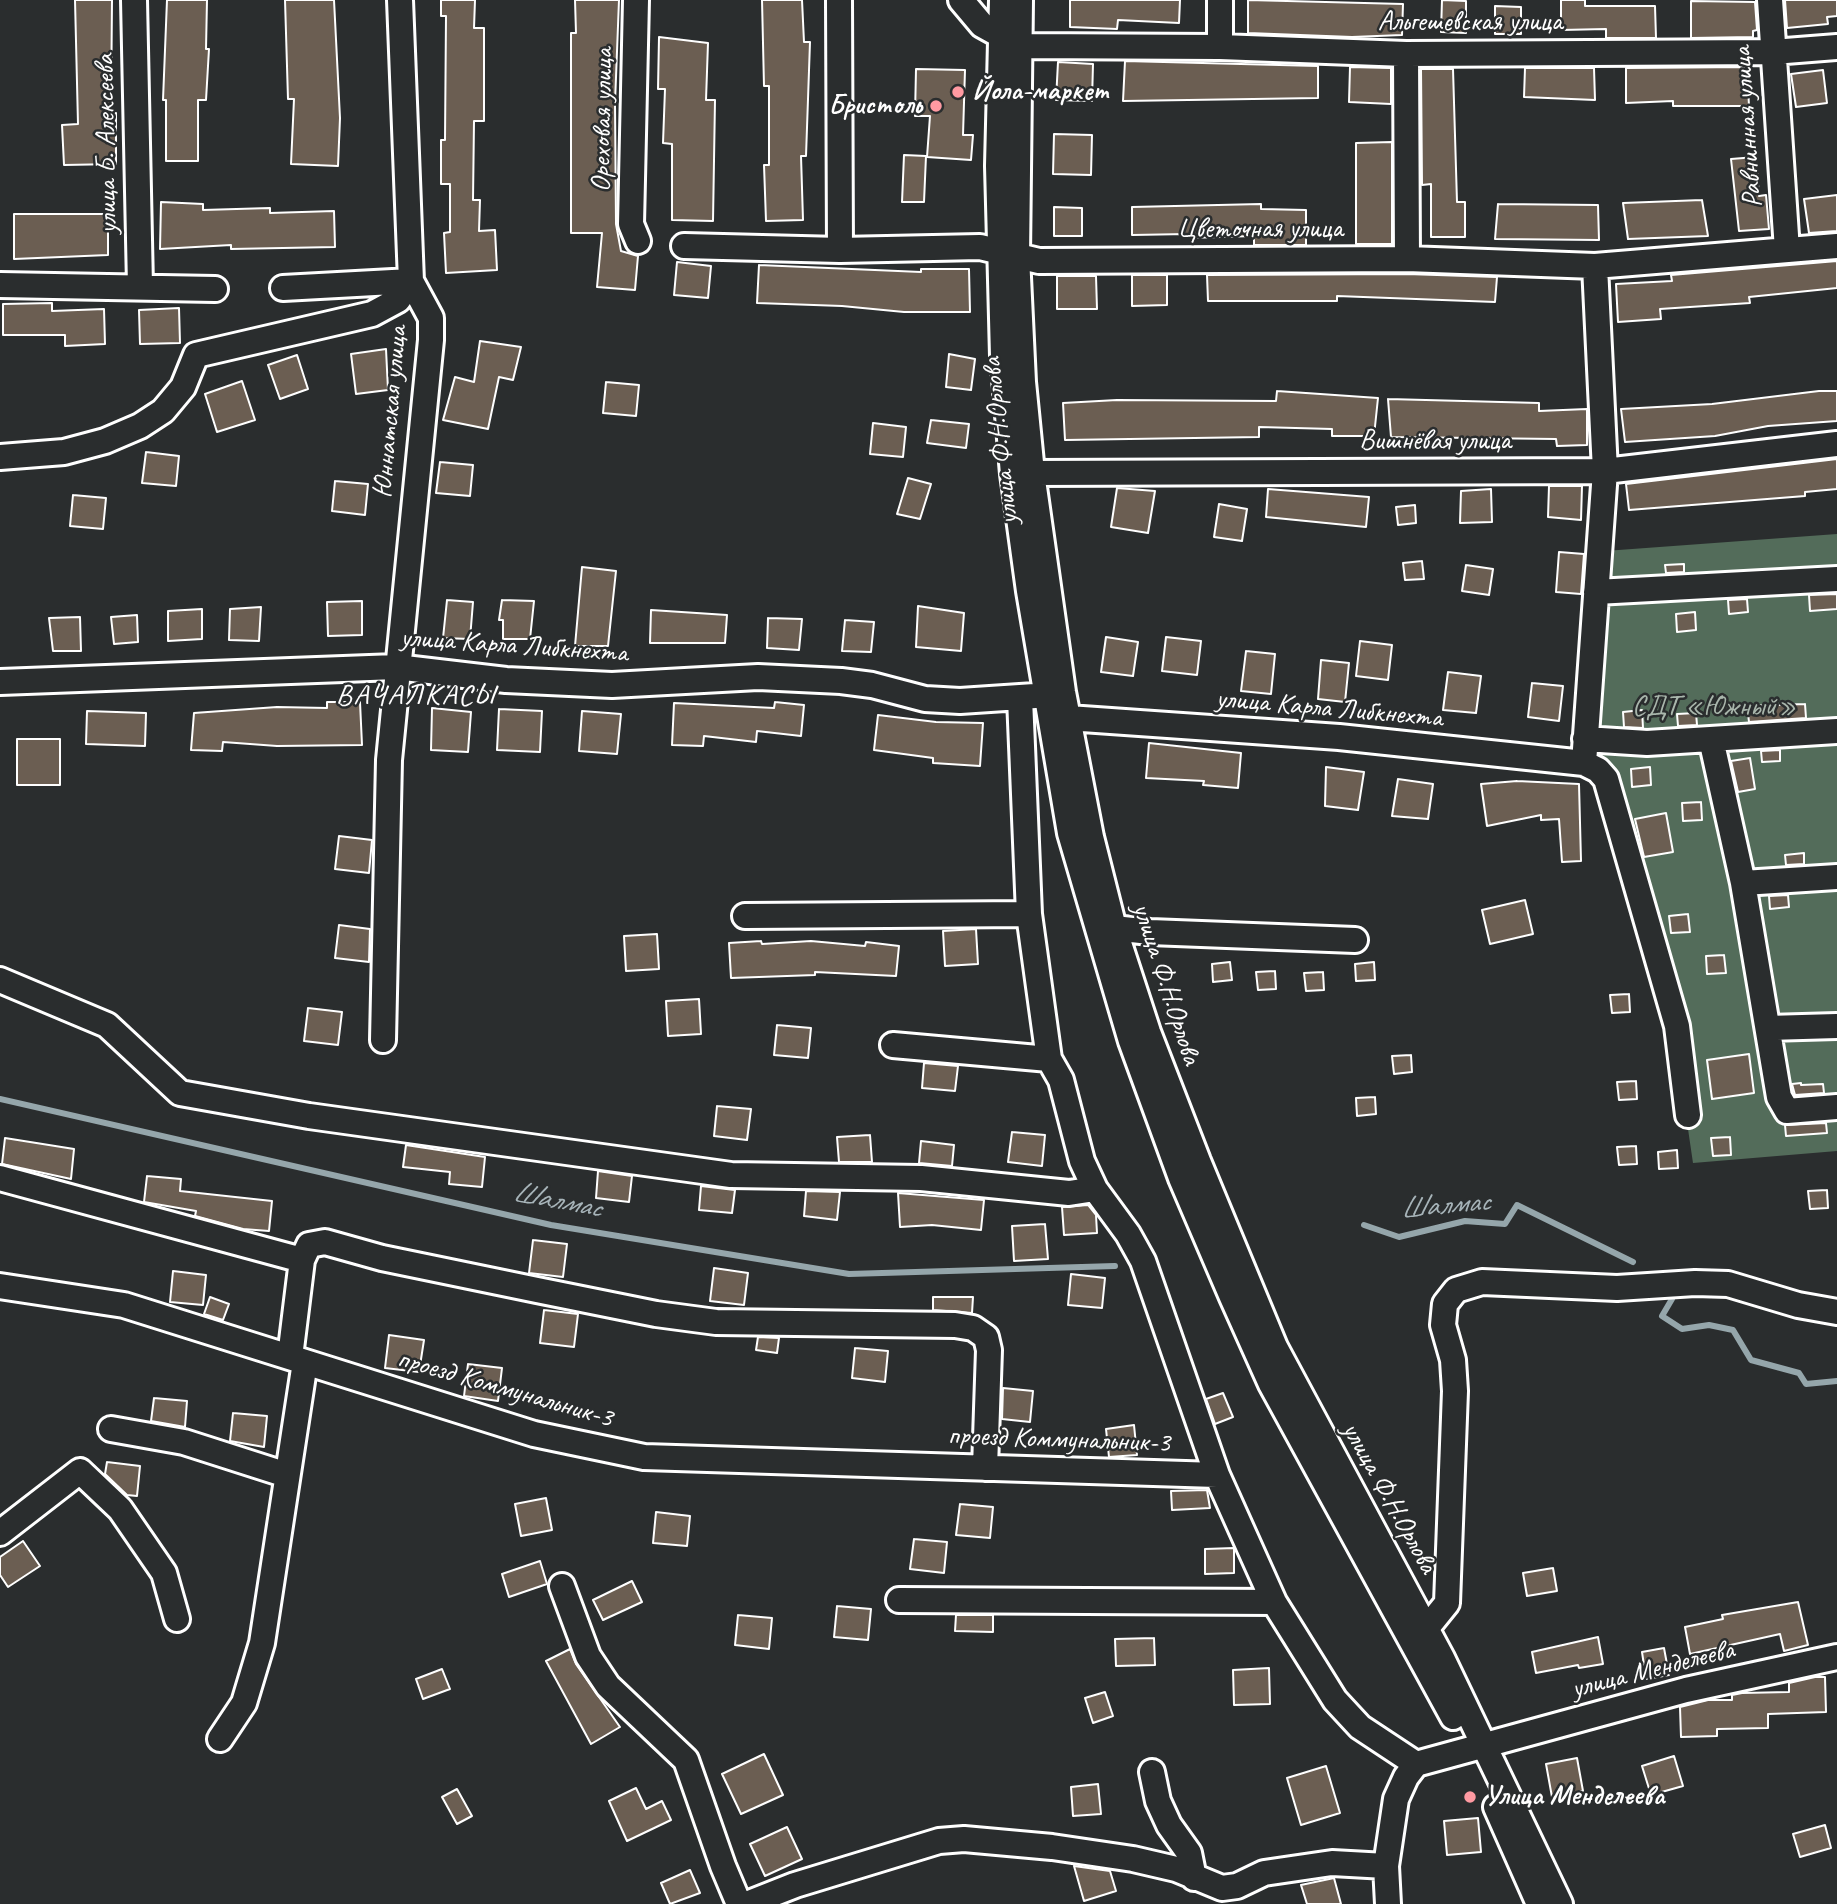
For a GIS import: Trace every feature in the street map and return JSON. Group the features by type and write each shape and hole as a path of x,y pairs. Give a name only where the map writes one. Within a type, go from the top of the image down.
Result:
{"street":[{"name":"улица Б. Алексеева","path":"134,0 140,286"},
{"name":"Юннатская улица","path":"383,1040 389,760 396,667 431,340 431,318 411,281 400,0"},
{"name":"Ореховая улица","path":"636,0 631,224 638,241"},
{"path":"839,0 840,250"},
{"path":"961,0 982,25 1010,41"},
{"name":"улица Ф.Н.Орлова","path":"1002,0 1010,41 1009,254 1003,356 1013,474 1059,720 1114,928 1149,1032 1198,1161 1275,1347 1426,1629 1478,1747 1539,1904"},
{"name":"улица Ф.Н.Орлова","path":"1010,41 1020,0"},
{"path":"1220,0 1220,47"},
{"name":"Равнинная улица","path":"1770,0 1787,250"},
{"name":"Альгешевская улица","path":"1010,41 1406,54 1773,52 1837,47"},
{"path":"1406,54 1407,259"},
{"name":"Цветочная улица","path":"684,246 840,250 980,247 1039,261 1407,259 1595,266 1837,246"},
{"name":"улица Ф.Н.Орлова","path":"1009,254 1054,693"},
{"path":"1595,266 1605,471 1585,751 1606,779 1610,792 1676,1026 1688,1115"},
{"path":"283,288 411,281"},
{"path":"0,457 64,452 105,441 140,426 163,411 183,387 196,355 372,314 398,300 411,281"},
{"path":"0,285 215,289"},
{"name":"Вишнёвая улица","path":"1032,473 1605,471 1837,444"},
{"path":"1596,592 1837,579"},
{"name":"улица Карла Либкнехта","path":"0,680 396,667 506,680 612,685 758,677 827,680 872,685 925,699 960,701 1054,693"},
{"path":"1020,698 1029,914 1049,1059 1061,1080 1082,1161 1095,1189 1128,1234 1143,1261 1217,1475 1274,1602 1335,1700 1360,1727 1416,1764 1406,1777 1396,1799 1386,1866 1388,1904"},
{"name":"улица Ф.Н.Орлова","path":"1059,720 1070,833 1095,926 1131,1041 1181,1178 1271,1384 1478,1747 1560,1904"},
{"name":"улица Карла Либкнехта","path":"1059,720 1585,751 1647,743 1837,731"},
{"path":"1711,739 1743,883 1779,1097 1787,1111 1837,1107"},
{"path":"1743,883 1837,877"},
{"path":"745,916 1029,914"},
{"path":"1114,928 1150,932 1355,940"},
{"path":"0,980 107,1025 180,1093 309,1116 731,1175 921,1178 1069,1193 1095,1189"},
{"path":"1768,1028 1837,1026"},
{"path":"893,1045 1049,1059"},
{"path":"0,1178 302,1260"},
{"path":"220,1739 244,1703 262,1643 287,1475 298,1359 302,1260 309,1245 325,1242 382,1258 550,1293 716,1322 973,1328 986,1337 989,1350 985,1468"},
{"path":"1426,1629 1447,1603 1455,1391 1453,1360 1443,1325 1445,1304 1456,1290 1482,1282 1617,1288 1695,1283 1728,1284 1798,1305 1836,1310"},
{"name":"проезд Коммунальник-3","path":"0,1286 124,1305 534,1434 644,1457 1217,1475"},
{"path":"111,1429 184,1442 287,1475"},
{"path":"0,1533 80,1471 120,1509 164,1573 177,1619"},
{"path":"562,1586 588,1656 608,1686 686,1760 739,1904"},
{"path":"899,1600 1274,1602"},
{"name":"улица Менделеева","path":"1416,1764 1686,1690 1837,1657"},
{"path":"1152,1772 1158,1801 1169,1825 1189,1853 1194,1878"},
{"path":"747,1904 795,1885 926,1845 964,1839 1052,1847 1133,1859 1176,1869 1222,1888 1237,1886 1264,1874 1332,1863 1386,1866"}],"green space":[{"name":"СДТ «Южный»","path":"1837,534 1837,1151 1693,1163 1673,1027 1648,942 1587,760 1605,551"}],"building":[{"path":"75,0 112,0 111,113 116,113 116,164 64,165 62,125 78,124"},
{"path":"167,0 207,0 206,49 209,49 206,100 198,100 198,161 166,161 166,100 163,100"},
{"path":"285,0 334,0 340,118 338,166 291,164 294,99 288,99"},
{"path":"441,0 475,0 474,28 484,28 484,121 474,121 473,200 480,200 479,231 495,230 497,270 446,273 444,233 450,232 450,184 441,184 441,140 445,140 446,16 441,16"},
{"path":"575,0 619,0 615,103 616,224 621,251 638,256 635,290 597,287 602,233 571,233 571,33 576,33"},
{"path":"762,0 802,0 804,42 810,42 806,156 801,156 803,220 766,221 764,165 769,165 769,86 764,86"},
{"path":"1070,0 1180,0 1179,23 1118,20 1117,29 1070,27"},
{"path":"1248,0 1403,4 1402,35 1352,37 1248,33"},
{"path":"1442,0 1466,1 1466,33 1441,32"},
{"path":"1561,0 1585,0 1585,6 1655,6 1656,38 1606,38 1606,29 1561,30"},
{"path":"1785,0 1837,0 1837,16 1827,17 1828,24 1787,28"},
{"path":"1691,1 1755,2 1757,30 1753,31 1753,37 1691,38"},
{"path":"1495,6 1521,7 1521,34 1495,34"},
{"path":"659,37 708,43 706,100 715,100 713,221 672,220 672,144 663,143 665,89 658,89"},
{"path":"1125,61 1318,66 1318,98 1123,101"},
{"path":"1058,62 1093,64 1092,101 1056,100"},
{"path":"1350,67 1391,68 1391,104 1349,102"},
{"path":"1747,67 1749,106 1673,106 1673,101 1626,103 1626,68"},
{"path":"1525,68 1594,68 1595,100 1524,97"},
{"path":"916,69 965,70 963,135 973,135 971,160 927,157 930,116 915,116"},
{"path":"1421,69 1453,69 1457,202 1465,202 1465,237 1431,237 1431,184 1422,185"},
{"path":"1823,70 1827,103 1796,107 1791,74"},
{"path":"1054,134 1092,135 1091,175 1053,174"},
{"path":"1392,142 1392,244 1356,244 1356,143"},
{"path":"904,155 926,156 924,202 902,202"},
{"path":"1756,157 1759,196 1766,195 1769,229 1739,231 1731,159"},
{"path":"1837,195 1837,231 1809,233 1804,199"},
{"path":"1702,200 1708,236 1628,239 1623,203"},
{"path":"161,202 203,204 203,210 270,208 270,213 334,211 335,247 231,249 231,245 160,249"},
{"path":"1261,204 1261,209 1306,210 1306,245 1254,245 1254,236 1187,238 1187,234 1132,235 1132,207"},
{"path":"1498,204 1598,205 1599,240 1495,239"},
{"path":"1054,207 1082,208 1082,236 1054,236"},
{"path":"14,214 108,214 108,255 14,259"},
{"path":"1837,261 1837,288 1749,297 1750,303 1660,309 1661,319 1618,322 1616,284 1672,281 1671,275"},
{"path":"677,262 711,266 708,298 674,295"},
{"path":"759,265 921,272 921,269 969,269 970,312 904,312 842,306 757,303"},
{"path":"1407,274 1497,277 1495,302 1337,296 1337,301 1208,301 1207,275"},
{"path":"1132,275 1167,275 1167,305 1132,306"},
{"path":"1057,276 1096,276 1097,309 1057,309"},
{"path":"52,303 52,311 104,309 105,344 65,346 65,335 3,335 3,304"},
{"path":"179,308 180,343 140,344 139,310"},
{"path":"480,341 521,347 513,380 499,377 488,429 443,420 455,377 474,382"},
{"path":"386,349 388,390 356,394 351,354"},
{"path":"949,354 975,359 971,390 946,387"},
{"path":"297,355 308,389 280,399 268,365"},
{"path":"242,381 255,420 217,432 205,394"},
{"path":"606,382 639,385 636,416 603,413"},
{"path":"1277,391 1378,398 1374,436 1332,436 1332,429 1259,427 1259,437 1065,440 1063,403 1117,400 1276,401"},
{"path":"1837,391 1837,421 1768,426 1715,436 1625,442 1621,409 1712,404"},
{"path":"1388,399 1539,403 1539,411 1587,409 1587,445 1557,446 1556,439 1391,437"},
{"path":"931,420 969,424 966,448 927,443"},
{"path":"873,423 906,427 903,457 870,454"},
{"path":"146,452 179,456 176,486 142,483"},
{"path":"1837,459 1837,489 1805,492 1805,496 1629,510 1626,484"},
{"path":"440,462 473,465 470,496 436,493"},
{"path":"908,478 931,484 920,519 897,514"},
{"path":"335,481 368,484 365,515 332,511"},
{"path":"1549,486 1582,486 1581,520 1548,517"},
{"path":"1117,488 1155,491 1148,533 1111,527"},
{"path":"1268,489 1369,497 1366,527 1266,517"},
{"path":"1491,489 1492,522 1460,523 1461,491"},
{"path":"73,495 106,498 103,529 70,526"},
{"path":"1219,504 1247,509 1242,541 1214,537"},
{"path":"1415,505 1416,523 1398,525 1396,507"},
{"path":"1559,552 1584,554 1581,594 1556,592"},
{"path":"1422,561 1424,579 1405,580 1403,563"},
{"path":"1684,564 1684,572 1666,573 1665,565"},
{"path":"1466,565 1493,569 1489,595 1462,591"},
{"path":"582,567 616,571 608,646 575,646"},
{"path":"1837,594 1837,609 1810,611 1809,595"},
{"path":"1747,599 1748,612 1729,614 1728,600"},
{"path":"447,600 473,602 470,639 443,638"},
{"path":"502,600 534,601 530,639 503,639 503,620 499,620"},
{"path":"362,601 362,635 328,636 327,602"},
{"path":"918,606 964,613 961,651 916,647"},
{"path":"261,607 259,641 229,640 230,609"},
{"path":"202,609 202,639 168,641 168,611"},
{"path":"651,610 727,615 725,643 650,643"},
{"path":"1695,612 1696,630 1677,632 1676,614"},
{"path":"137,615 138,642 114,644 111,617"},
{"path":"80,617 81,651 53,651 49,618"},
{"path":"768,618 802,619 799,650 767,648"},
{"path":"845,620 874,622 871,652 842,651"},
{"path":"1106,637 1138,642 1133,676 1101,672"},
{"path":"1166,637 1201,641 1197,675 1162,671"},
{"path":"1360,641 1392,645 1388,680 1356,676"},
{"path":"1246,651 1275,654 1271,694 1241,691"},
{"path":"1321,660 1349,663 1345,702 1318,699"},
{"path":"1448,672 1481,676 1476,713 1443,710"},
{"path":"1532,683 1563,686 1559,721 1528,717"},
{"path":"327,702 360,702 362,745 277,746 223,742 222,751 191,750 194,713 277,707 327,708"},
{"path":"775,702 804,705 801,736 757,731 756,742 704,736 703,746 672,745 674,703 774,708"},
{"path":"1805,704 1806,718 1749,722 1747,706"},
{"path":"432,708 471,712 468,752 431,750"},
{"path":"499,709 542,711 540,752 497,750"},
{"path":"1642,710 1643,728 1624,727 1623,712"},
{"path":"87,711 146,713 145,746 86,744"},
{"path":"582,711 621,714 617,754 579,751"},
{"path":"1696,713 1697,725 1678,726 1677,714"},
{"path":"878,715 936,722 983,723 980,766 933,763 933,758 874,750"},
{"path":"17,739 60,739 60,785 17,785"},
{"path":"1149,743 1241,753 1238,788 1203,785 1204,781 1146,778"},
{"path":"1780,750 1780,761 1762,762 1761,751"},
{"path":"1750,758 1755,789 1738,792 1731,761"},
{"path":"1326,767 1364,772 1358,810 1325,806"},
{"path":"1650,767 1651,785 1632,787 1631,769"},
{"path":"1398,779 1433,784 1428,819 1392,816"},
{"path":"1517,781 1579,784 1581,861 1562,862 1559,819 1541,820 1541,815 1487,826 1481,784"},
{"path":"1701,802 1702,820 1683,821 1682,803"},
{"path":"1666,813 1673,852 1644,857 1635,819"},
{"path":"339,836 372,840 369,873 335,869"},
{"path":"1804,853 1804,864 1786,865 1785,855"},
{"path":"1788,895 1789,907 1770,909 1769,896"},
{"path":"1525,900 1533,934 1490,944 1482,910"},
{"path":"1688,914 1690,932 1671,933 1669,916"},
{"path":"339,925 370,929 369,962 335,958"},
{"path":"976,929 978,964 945,966 943,931"},
{"path":"657,934 659,969 626,971 624,936"},
{"path":"761,941 762,944 811,941 865,946 866,942 899,946 896,976 815,972 815,975 731,978 729,943"},
{"path":"1724,955 1726,973 1707,974 1706,956"},
{"path":"1230,962 1232,980 1213,982 1212,964"},
{"path":"1374,962 1375,980 1356,981 1355,964"},
{"path":"1275,971 1276,989 1258,990 1256,972"},
{"path":"1323,972 1324,990 1306,991 1304,973"},
{"path":"1629,994 1630,1012 1612,1013 1610,995"},
{"path":"699,999 701,1034 668,1036 666,1001"},
{"path":"308,1008 342,1012 338,1045 304,1041"},
{"path":"777,1025 811,1028 808,1058 774,1055"},
{"path":"1749,1054 1754,1093 1712,1099 1707,1060"},
{"path":"1411,1055 1412,1072 1394,1074 1392,1056"},
{"path":"924,1063 958,1066 955,1091 922,1088"},
{"path":"1636,1081 1637,1099 1619,1100 1617,1082"},
{"path":"1792,1084 1823,1084 1824,1093 1795,1095"},
{"path":"1375,1097 1376,1114 1357,1116 1356,1098"},
{"path":"717,1106 751,1109 747,1140 714,1136"},
{"path":"1826,1123 1827,1133 1786,1136 1785,1125"},
{"path":"1012,1132 1045,1135 1042,1166 1008,1162"},
{"path":"870,1135 872,1162 839,1162 837,1137"},
{"path":"1730,1137 1731,1155 1713,1156 1711,1138"},
{"path":"5,1138 74,1149 71,1179 2,1164"},
{"path":"921,1141 954,1145 952,1166 919,1163"},
{"path":"406,1145 485,1157 482,1187 449,1184 450,1172 403,1167"},
{"path":"1636,1146 1637,1164 1619,1165 1617,1147"},
{"path":"1677,1150 1678,1168 1659,1169 1658,1152"},
{"path":"598,1171 632,1176 629,1202 596,1198"},
{"path":"147,1176 181,1179 180,1191 272,1201 269,1231 243,1229 195,1216 196,1211 144,1202"},
{"path":"701,1186 735,1190 732,1213 699,1210"},
{"path":"1827,1190 1828,1208 1810,1209 1808,1191"},
{"path":"806,1191 840,1192 837,1220 804,1216"},
{"path":"898,1193 984,1200 981,1230 932,1225 900,1227"},
{"path":"1088,1205 1096,1215 1097,1233 1064,1235 1062,1207"},
{"path":"1045,1224 1048,1259 1014,1261 1012,1226"},
{"path":"533,1240 567,1244 563,1277 529,1273"},
{"path":"714,1268 748,1273 744,1305 710,1301"},
{"path":"173,1271 206,1275 203,1305 170,1302"},
{"path":"1071,1274 1105,1278 1102,1308 1068,1305"},
{"path":"210,1297 229,1304 223,1320 204,1314"},
{"path":"933,1297 973,1297 972,1313 933,1310"},
{"path":"544,1310 578,1314 574,1347 540,1343"},
{"path":"389,1335 424,1340 419,1372 385,1368"},
{"path":"758,1337 779,1338 777,1353 756,1350"},
{"path":"855,1348 888,1351 885,1382 852,1378"},
{"path":"468,1364 502,1368 498,1401 464,1396"},
{"path":"1003,1388 1033,1391 1030,1422 1002,1419"},
{"path":"1223,1393 1233,1417 1215,1424 1206,1399"},
{"path":"154,1398 187,1401 185,1427 151,1421"},
{"path":"233,1413 267,1416 264,1447 230,1441"},
{"path":"1134,1425 1137,1455 1109,1457 1106,1429"},
{"path":"107,1462 140,1466 137,1496 127,1495 105,1474"},
{"path":"1207,1490 1210,1508 1172,1510 1171,1491"},
{"path":"546,1498 552,1530 521,1536 515,1504"},
{"path":"960,1504 993,1507 990,1538 956,1535"},
{"path":"656,1512 690,1516 687,1546 653,1543"},
{"path":"914,1539 947,1542 944,1573 910,1569"},
{"path":"23,1541 40,1566 8,1587 0,1575 0,1557"},
{"path":"1234,1548 1234,1573 1205,1574 1205,1549"},
{"path":"540,1561 547,1584 509,1597 502,1574"},
{"path":"1553,1568 1557,1591 1527,1596 1523,1573"},
{"path":"632,1581 642,1602 603,1620 593,1600"},
{"path":"1798,1602 1808,1645 1784,1651 1780,1634 1690,1654 1685,1627 1723,1619 1722,1615"},
{"path":"837,1606 871,1609 868,1640 834,1637"},
{"path":"738,1615 772,1618 769,1649 735,1645"},
{"path":"956,1615 993,1615 993,1632 955,1631"},
{"path":"1598,1637 1603,1664 1579,1668 1578,1665 1536,1673 1532,1652"},
{"path":"1154,1638 1155,1665 1116,1666 1115,1639"},
{"path":"1664,1648 1669,1675 1646,1679 1642,1652"},
{"path":"570,1649 576,1664 620,1727 591,1744 546,1661"},
{"path":"1269,1668 1270,1704 1234,1705 1233,1670"},
{"path":"442,1669 450,1689 423,1699 416,1679"},
{"path":"1825,1677 1826,1712 1768,1714 1768,1728 1717,1729 1717,1736 1681,1737 1680,1707 1708,1700 1732,1700 1732,1695 1742,1693 1789,1692 1789,1683"},
{"path":"1105,1692 1113,1716 1093,1723 1085,1698"},
{"path":"764,1754 783,1795 741,1814 722,1774"},
{"path":"1674,1756 1683,1786 1651,1795 1642,1766"},
{"path":"1577,1758 1583,1791 1552,1797 1546,1764"},
{"path":"1326,1766 1340,1813 1301,1825 1287,1778"},
{"path":"1098,1784 1101,1814 1073,1816 1071,1787"},
{"path":"636,1788 646,1809 662,1801 671,1820 627,1841 609,1801"},
{"path":"457,1789 472,1816 457,1824 442,1797"},
{"path":"1478,1818 1481,1852 1447,1855 1444,1821"},
{"path":"1825,1825 1831,1848 1800,1857 1793,1834"},
{"path":"787,1827 802,1859 765,1876 750,1844"},
{"path":"1074,1866 1110,1871 1116,1891 1084,1901"},
{"path":"690,1870 700,1893 670,1904 661,1883"},
{"path":"1334,1878 1341,1904 1307,1904 1301,1885"}],"waterway":[{"name":"Шалмас","path":"0,1099 551,1225 849,1274 1115,1266"},
{"name":"Шалмас","path":"1364,1225 1399,1237 1465,1221 1505,1224 1517,1205 1633,1262"},
{"name":"Шалмас","path":"1672,1299 1662,1316 1682,1329 1709,1325 1733,1330 1751,1360 1799,1373 1806,1384 1837,1381"}],"place":[{"name":"Йола-маркет","path":"958,92"},
{"name":"Бристоль","path":"936,106"},
{"name":"Улица Менделеева","path":"1470,1797"}],"district":[{"name":"ВАЧАЛКАСЫ","path":"416,696"}]}
